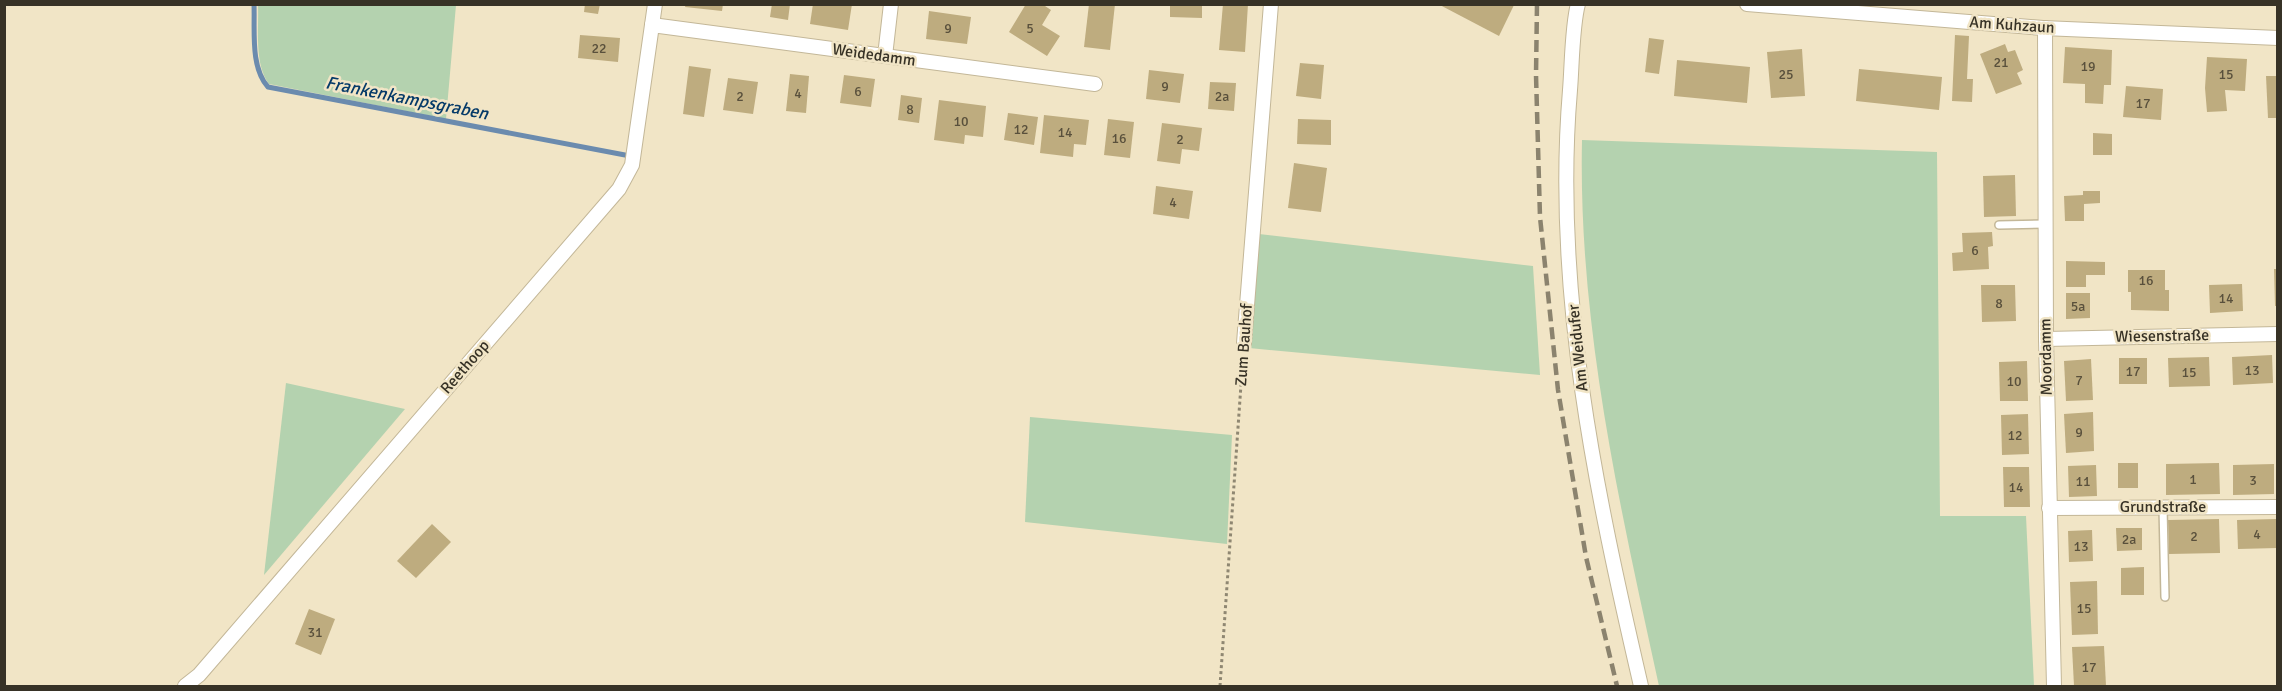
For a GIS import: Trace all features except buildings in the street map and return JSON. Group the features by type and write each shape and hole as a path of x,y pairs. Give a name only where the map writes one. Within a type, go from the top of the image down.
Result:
{"street":[{"name":"Reethoop","path":"185,687 199,675 619,189 632,165 655,4"},
{"path":"885,56 891,4"},
{"name":"Zum Bauhof","path":"1244,343 1271,4"},
{"name":"Am Weidufer","path":"1578,4 1565,182 1572,295 1586,412 1614,569 1641,687"},
{"name":"Am Kuhzaun","path":"1747,4 2045,28 2277,38"},
{"name":"Weidedamm","path":"652,26 1095,84"},
{"name":"Moordamm","path":"2045,28 2046,339 2054,687"},
{"name":"Wiesenstraße","path":"2046,339 2277,334"},
{"name":"Grundstraße","path":"2049,508 2277,507"}],"lane":[{"path":"1999,225 2046,224"},
{"path":"2163,507 2165,597"}],"path":[{"name":"Zum Bauhof","path":"1220,687 1244,343"}],"green space":[{"path":"258,5 456,5 446,119 269,84 264,76 259,57"},
{"path":"1582,140 1937,152 1940,516 2026,516 2034,686 1659,686 1616,483 1594,347 1583,209"},
{"path":"1259,234 1533,266 1540,375 1249,348"},
{"path":"286,383 405,409 264,575"},
{"path":"1030,417 1232,435 1227,544 1025,522"}],"waterway":[{"name":"Frankenkampsgraben","path":"254,4 256,59 262,79 268,87 625,155"}],"railway":[{"path":"1537,4 1536,75 1540,217 1558,390 1586,557 1617,686"}]}
